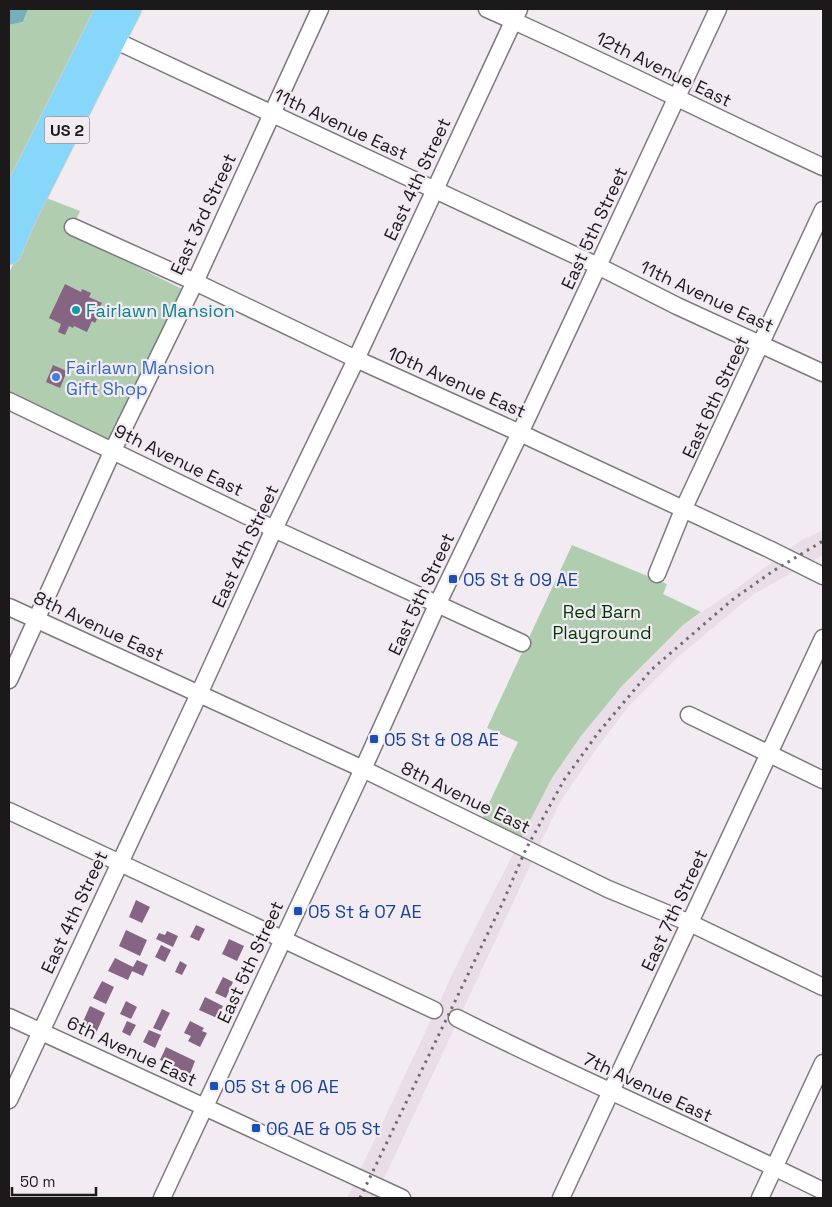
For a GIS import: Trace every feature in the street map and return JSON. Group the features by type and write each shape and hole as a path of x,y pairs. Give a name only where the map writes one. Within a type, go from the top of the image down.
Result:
{"highway":[{"name":"US 2","path":"9,207 96,29 108,9"},
{"name":"US 2","path":"9,252 128,9"}],"street":[{"name":"East 3rd Street","path":"9,680 113,450 195,282 320,9"},
{"name":"12th Avenue East","path":"487,9 517,15 751,134 823,167"},
{"name":"East 5th Street","path":"162,1198 363,769 437,605 520,433 718,9"},
{"name":"East 4th Street","path":"9,1100 274,529 517,15"},
{"name":"11th Avenue East","path":"112,39 598,266 678,306 823,372"},
{"name":"East 6th Street","path":"657,574 684,510 823,210"},
{"name":"10th Avenue East","path":"73,226 356,359 769,549 823,576"},
{"name":"9th Avenue East","path":"9,401 274,529 522,643"},
{"name":"8th Avenue East","path":"9,606 363,769 608,889 690,923 823,988"},
{"name":"East 7th Street","path":"561,1198 823,638"},
{"path":"689,715 823,780"},
{"path":"9,812 434,1010"},
{"name":"6th Avenue East","path":"9,1017 402,1198"},
{"name":"7th Avenue East","path":"457,1018 529,1054 612,1091 823,1191"},
{"path":"760,1198 823,1063"}],"shaded area":[{"path":"823,530 823,555 754,594 679,656 629,706 594,752 560,802 375,1198 347,1198 462,954 552,778 581,736 622,686 683,625 740,586 800,541"}],"green space":[{"path":"28,9 100,9 9,190 9,25 23,22"},
{"path":"44,197 80,211 70,233 184,290 111,438 107,440 9,393 9,273"},
{"name":"Red Barn Playground","path":"572,545 667,584 663,594 701,612 683,625 622,686 581,736 552,778 520,840 481,820 518,742 487,728"}],"water":[{"path":"9,9 28,9 23,22 9,25"}],"building":[{"name":"Fairlawn Mansion","path":"65,284 81,292 82,289 91,293 89,297 102,303 95,323 92,321 87,332 74,326 73,328 69,326 65,335 58,332 61,324 49,318"},
{"name":"Fairlawn Mansion Gift Shop","path":"53,365 67,371 60,388 46,382"},
{"path":"136,900 150,907 142,923 129,917"},
{"path":"196,925 205,929 199,941 190,937"},
{"path":"126,930 147,940 140,956 119,946"},
{"path":"167,931 178,936 173,947 156,939 159,933 165,935"},
{"path":"229,939 244,946 237,961 222,954"},
{"path":"161,945 171,950 165,962 155,957"},
{"path":"115,958 133,967 137,960 148,965 143,976 132,971 128,980 108,971"},
{"path":"180,961 187,965 182,975 175,972"},
{"path":"223,977 233,982 226,998 215,993"},
{"path":"102,981 114,987 106,1004 93,998"},
{"path":"205,997 223,1006 217,1018 199,1010"},
{"path":"126,1001 137,1007 131,1019 120,1014"},
{"path":"90,1006 105,1013 96,1033 81,1026"},
{"path":"162,1009 170,1013 161,1031 153,1028"},
{"path":"127,1021 136,1025 130,1036 122,1032"},
{"path":"190,1021 204,1028 202,1031 207,1033 200,1047 188,1041 191,1036 184,1033"},
{"path":"149,1030 161,1035 155,1048 143,1042"},
{"path":"166,1047 195,1061 190,1074 160,1060"}],"railway":[{"path":"360,1198 503,902 526,849 564,780 598,733 651,670 732,600 773,571 823,541"}],"place":[{"name":"Fairlawn Mansion","path":"76,310"},
{"name":"Fairlawn Mansion Gift Shop","path":"56,377"},
{"name":"05 St & 09 AE","path":"453,579"},
{"name":"05 St & 08 AE","path":"374,739"},
{"name":"05 St & 07 AE","path":"298,911"},
{"name":"05 St & 06 AE","path":"214,1086"},
{"name":"06 AE & 05 St","path":"256,1128"}]}
